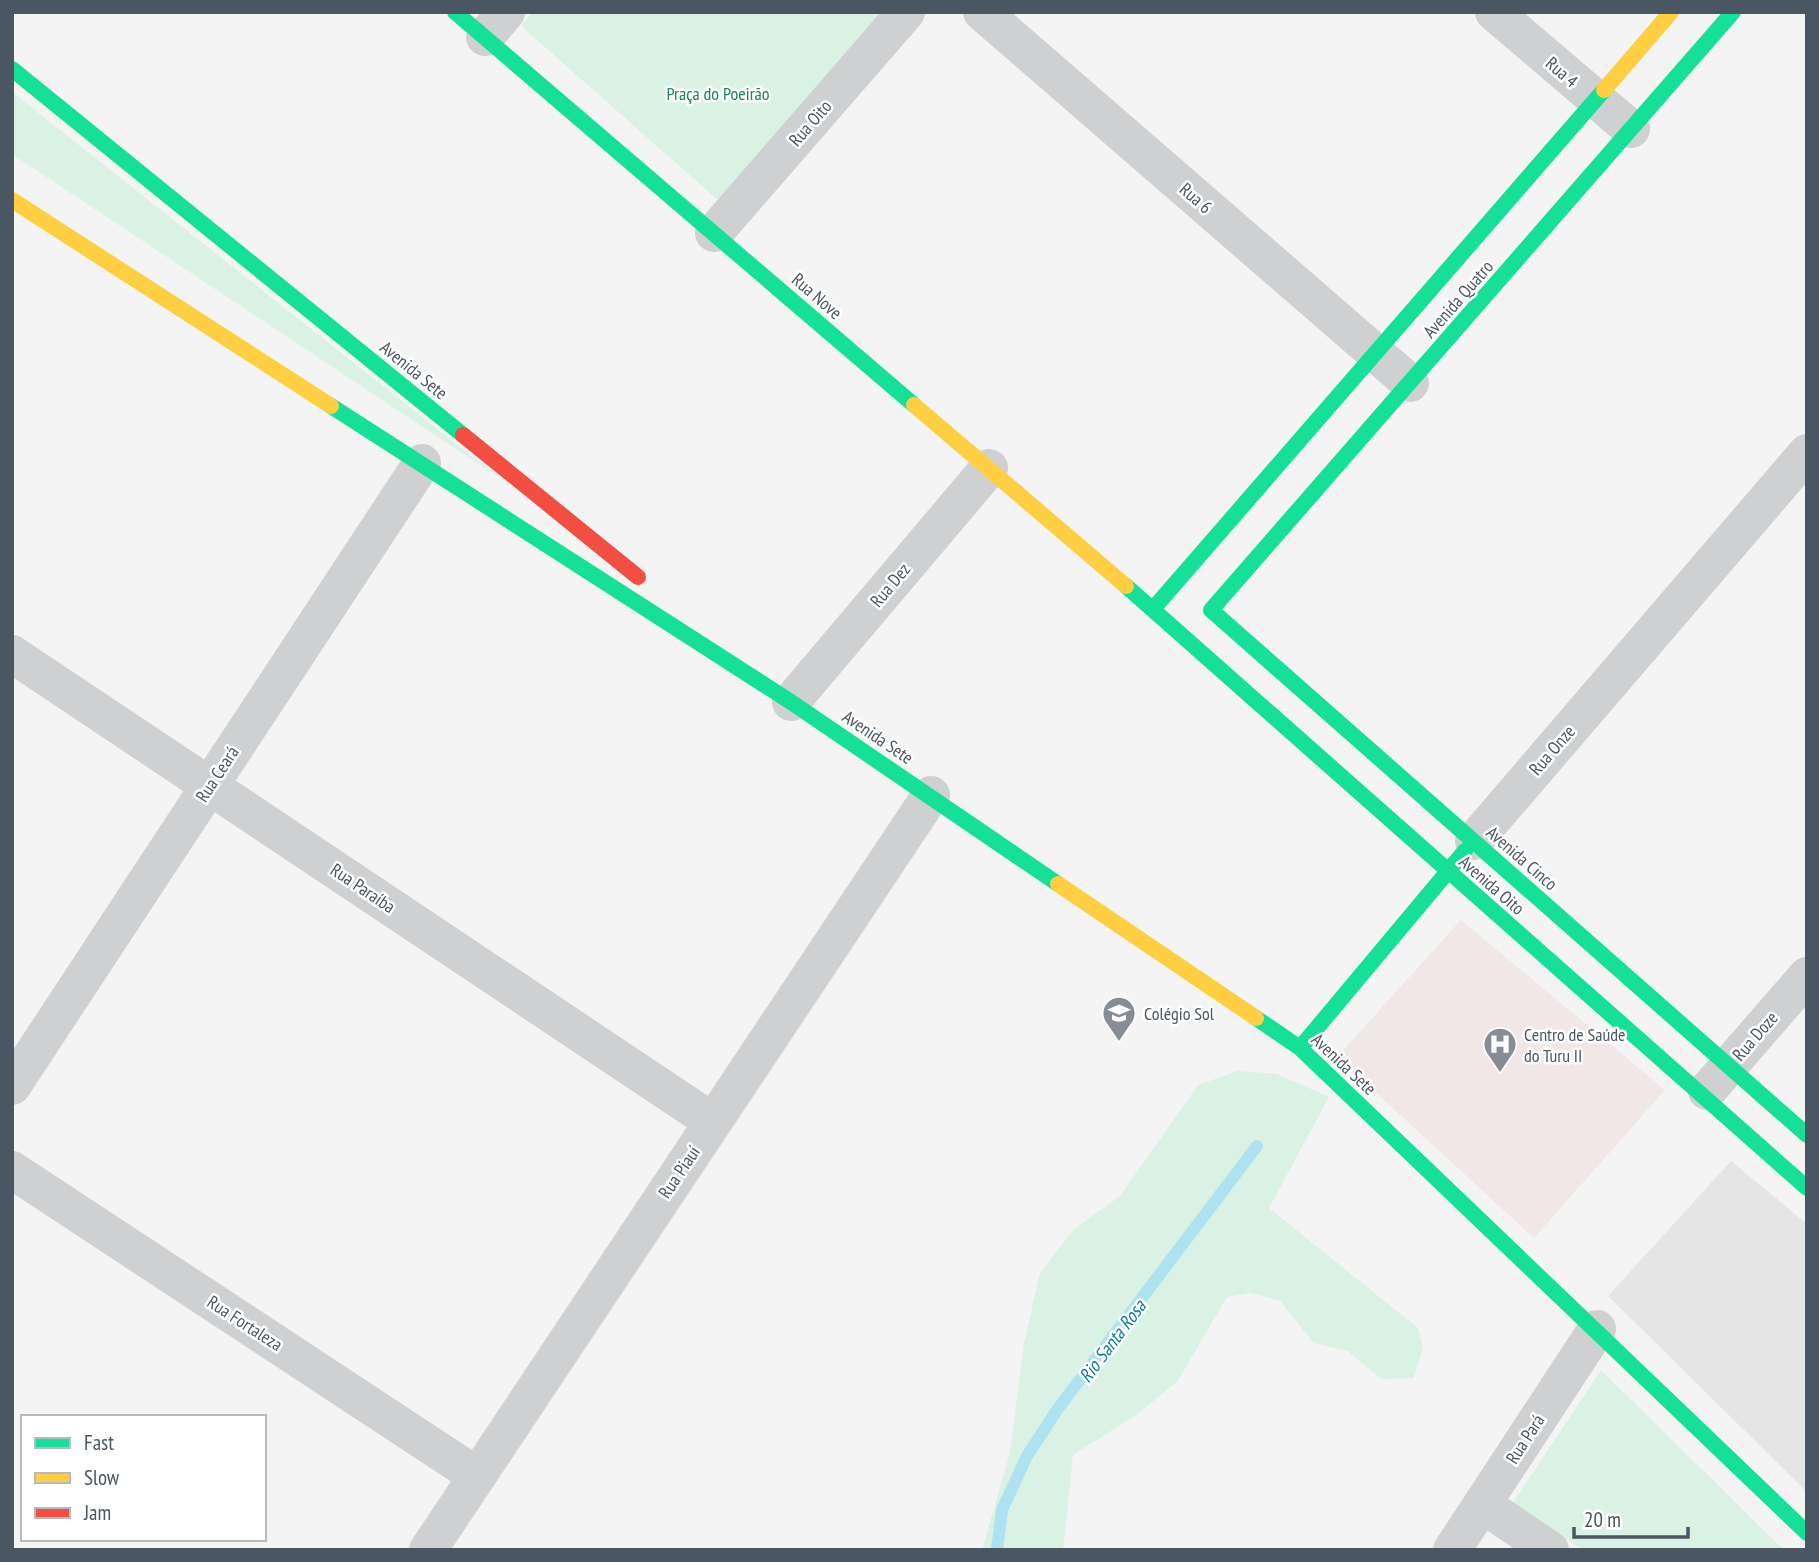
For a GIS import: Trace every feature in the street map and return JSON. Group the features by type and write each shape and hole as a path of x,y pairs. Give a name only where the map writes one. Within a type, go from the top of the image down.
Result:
{"street":[{"name":"Rua Nove","path":"455,12 495,25 714,233 1153,608"},
{"name":"Rua Oito","path":"714,233 906,12"},
{"name":"Rua 6","path":"982,12 1410,383"},
{"name":"Rua 4","path":"1494,12 1594,101 1631,129"},
{"name":"Avenida Quatro","path":"1153,608 1671,12"},
{"name":"Avenida Quatro","path":"1205,610 1410,383 1733,12"},
{"name":"Avenida Sete","path":"12,69 651,587"},
{"name":"Avenida Sete","path":"12,200 791,702 1300,1048 1597,1329 1807,1533"},
{"name":"Rua Onze","path":"1300,1048 1807,453"},
{"name":"Rua Ceará","path":"12,1086 422,463"},
{"name":"Rua Dez","path":"791,702 989,468"},
{"name":"Avenida Sete","path":"672,605 791,702"},
{"path":"1153,608 1176,609"},
{"name":"Avenida Oito","path":"1153,608 1807,1188"},
{"name":"Avenida Cinco","path":"1205,610 1474,841 1807,1135"},
{"name":"Rua Paraíba","path":"12,654 713,1122"},
{"name":"Rua Piauí","path":"428,1550 931,795"},
{"name":"Rua Doze","path":"1703,1096 1807,976"},
{"name":"Rua Fortaleza","path":"12,1170 477,1476"},
{"name":"Rua Pará","path":"1452,1550 1597,1329"},
{"path":"1482,1504 1550,1550"}],"shaded area":[{"name":"Centro de Saúde do Turu II","path":"1461,920 1665,1090 1534,1238 1337,1057"},
{"path":"1731,1161 1807,1224 1807,1492 1608,1296"}],"green space":[{"name":"Praça do Poeirão","path":"533,12 891,12 728,209 521,26"},
{"path":"12,92 498,477 12,154"},
{"path":"1238,1071 1277,1074 1329,1097 1269,1208 1418,1328 1423,1348 1414,1378 1381,1379 1348,1351 1314,1343 1280,1301 1250,1293 1227,1297 1177,1382 1136,1415 1073,1455 1063,1550 982,1550 1010,1453 1024,1343 1040,1273 1074,1229 1120,1196 1198,1085"},
{"path":"1601,1370 1784,1550 1583,1550 1512,1504"}],"waterway":[{"name":"Rio Santa Rosa","path":"997,1550 1002,1510 1027,1456 1057,1410 1257,1146"}],"traffic: fast":[{"path":"455,12 914,405"},
{"path":"1211,610 1733,12"},
{"path":"12,69 463,435"},
{"path":"1153,609 1604,90"},
{"path":"331,406 791,702 1058,884"},
{"path":"1126,586 1807,1188"},
{"path":"1211,610 1807,1135"},
{"path":"1300,1048 1465,851"},
{"path":"1256,1018 1300,1048 1807,1533"}],"traffic: slow":[{"path":"1604,90 1671,12"},
{"path":"12,200 331,406"},
{"path":"914,405 1126,586"},
{"path":"1058,884 1256,1018"}],"traffic: jam":[{"path":"463,435 638,577"}],"place":[{"name":"Colégio Sol","path":"1119,1043"},
{"name":"Centro de Saúde do Turu II","path":"1500,1074"}]}
